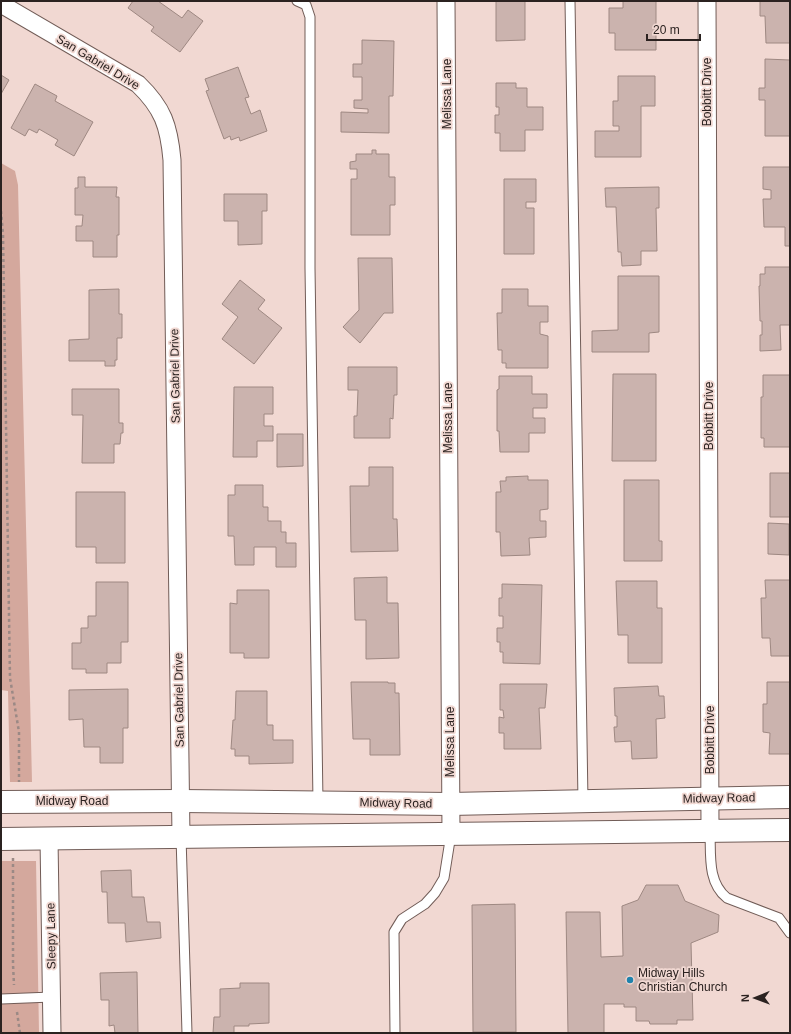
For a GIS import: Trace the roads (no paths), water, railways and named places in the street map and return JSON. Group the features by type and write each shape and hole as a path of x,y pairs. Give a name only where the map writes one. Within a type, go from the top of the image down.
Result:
{"main road":[{"name":"Midway Road","path":"1,802 180,800 450,804 790,797"},
{"path":"7,847 49,839 790,830"}],"street":[{"name":"Melissa Lane","path":"446,1 451,834"},
{"name":"Bobbitt Drive","path":"707,1 710,831"},
{"name":"San Gabriel Drive","path":"1,4 138,84 152,97 162,113 170,136 172,160 181,837"},
{"name":"Sleepy Lane","path":"49,839 52,1033"}],"lane":[{"path":"297,1 306,3 310,17 310,268 318,802"},
{"path":"570,1 583,801"},
{"path":"710,831 711,869 719,892 727,898 779,918 790,933"},
{"path":"395,1033 394,932 402,919 425,904 435,893 444,878 451,834"},
{"path":"181,837 187,1033"},
{"path":"1,998 52,997"}],"place":[{"name":"Midway Hills Christian Church","path":"630,980"}]}
